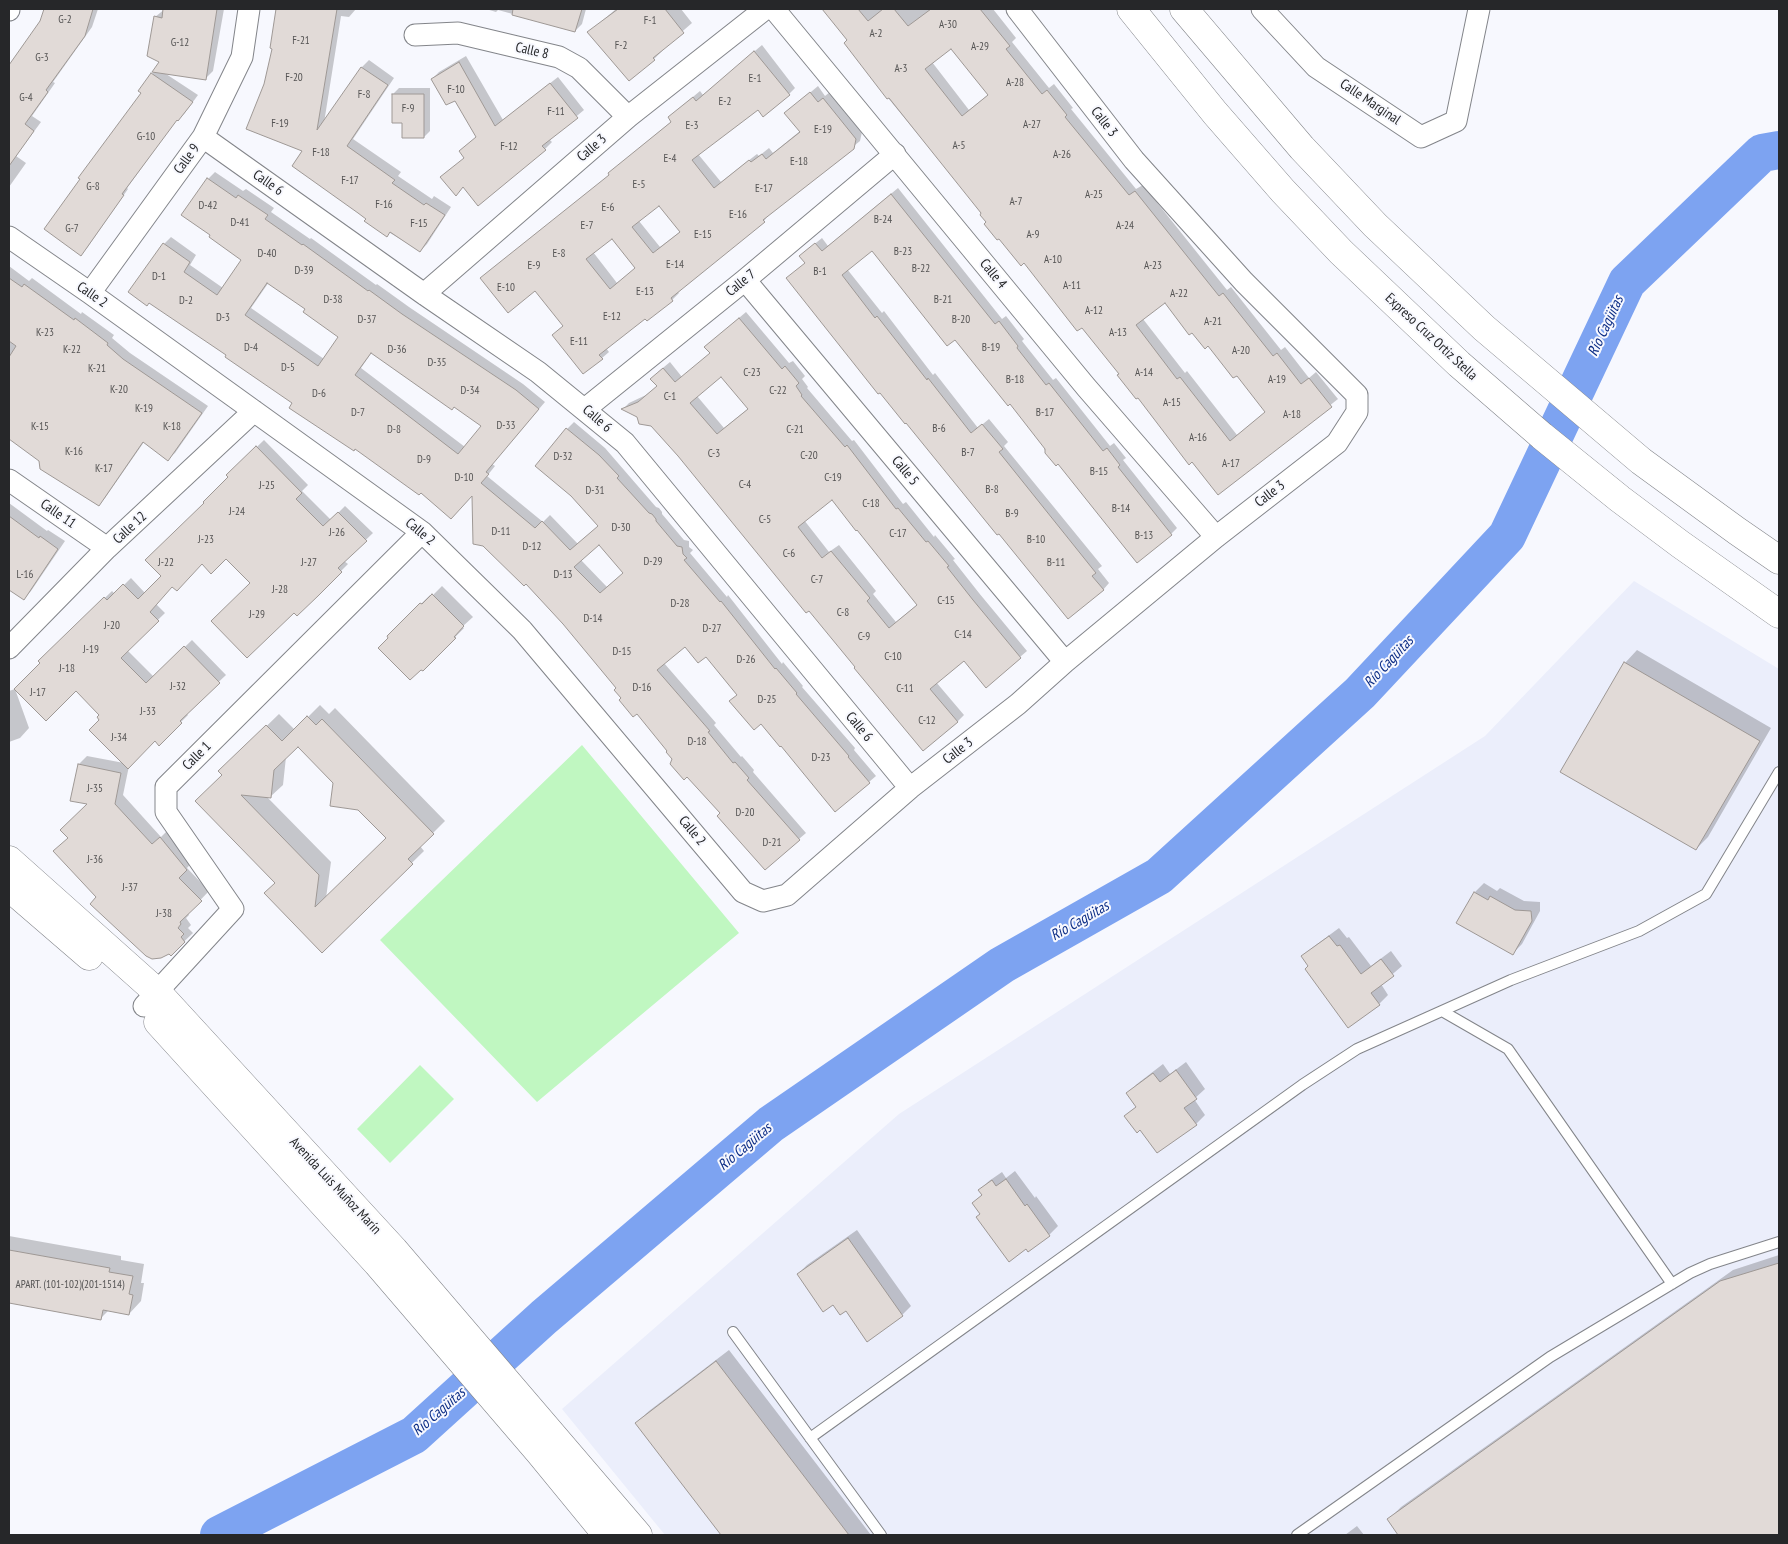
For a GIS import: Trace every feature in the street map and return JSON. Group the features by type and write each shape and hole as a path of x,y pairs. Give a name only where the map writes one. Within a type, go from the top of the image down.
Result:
{"main road":[{"name":"Expreso Cruz Ortiz Stella","path":"1130,9 1215,113 1283,191 1341,252 1460,364 1542,436 1620,499 1779,614"},
{"path":"1184,9 1309,155 1375,225 1484,328 1641,461 1779,560"},
{"name":"Avenida Luis Muñoz Marín","path":"9,860 150,999 386,1257 548,1446 638,1535"},
{"name":"Avenida Luis Muñoz Marín","path":"9,887 150,999"},
{"name":"Avenida Luis Muñoz Marín","path":"548,1446 607,1535"}],"street":[{"name":"Calle 9","path":"90,293 203,137 242,57 249,9"},
{"name":"Calle 3","path":"424,294 628,117 765,9"},
{"name":"Calle 4","path":"774,9 1086,387 1216,537"},
{"name":"Calle 3","path":"763,901 787,895 910,788 1018,704 1065,662 1216,537 1337,443 1357,412 1357,395 1244,282 1134,160 1017,9"},
{"name":"Calle Marginal","path":"1262,9 1316,67 1421,137 1456,122 1479,9"},
{"name":"Calle 8","path":"415,35 458,33 559,57 579,68 628,117"},
{"name":"Calle 6","path":"203,137 424,294 538,372 624,443 910,788"},
{"name":"Calle 7","path":"585,409 746,280 895,154"},
{"name":"Calle 2","path":"9,238 90,293 422,532 522,630 743,892 763,901"},
{"name":"Calle 5","path":"746,280 1065,662"},
{"name":"Calle 12","path":"9,648 108,548 254,411"},
{"name":"Calle 11","path":"9,480 108,548"},
{"name":"Calle 1","path":"150,999 233,909 166,812 166,787 422,532"}],"lane":[{"path":"810,1438 1340,1058 1357,1048 1511,980 1639,931 1706,894 1779,772"},
{"path":"1442,1011 1508,1049 1672,1284"},
{"path":"1298,1535 1550,1357 1672,1284 1710,1264 1779,1242"},
{"path":"733,1332 880,1535"}],"shaded area":[{"path":"1634,581 1779,669 1779,1535 665,1535 562,1409 899,1114 1485,736"}],"green space":[{"path":"582,745 739,933 537,1102 380,940"},
{"path":"420,1065 454,1099 390,1163 357,1129"}],"building":[{"path":"44,9 93,9 85,36 46,90 48,92 25,124 34,131 9,166 9,65 40,21"},
{"path":"163,9 217,9 206,80 152,72 159,62 147,56 154,16 162,18"},
{"path":"276,9 337,9 317,130 361,67 388,85 347,146 395,180 392,183 424,205 426,203 445,215 420,252 390,232 387,237 364,221 366,219 358,213 292,166 302,151 246,129 264,84 272,49 270,48"},
{"path":"513,9 582,9 575,32 512,15"},
{"path":"618,9 665,9 684,33 653,58 655,60 629,81 587,32"},
{"path":"822,9 858,9 868,21 883,9 894,9 908,26 931,9 980,9 1010,46 1006,49 1042,94 1047,90 1067,115 1065,117 1129,195 1135,191 1219,296 1223,293 1273,356 1277,353 1301,384 1309,378 1332,407 1218,495 1192,462 1189,465 1082,328 1077,331 1024,263 1021,266 999,239 997,240 984,224 986,222 980,215 981,213 889,98 887,99 844,43 847,40","holes":["951,49 988,95 962,116 925,69","1165,303 1189,335 1192,333 1205,349 1208,346 1233,378 1237,376 1265,412 1230,441 1180,377 1177,379 1136,325"]},
{"path":"754,51 790,95 763,117 758,110 692,160 714,188 749,160 751,162 762,154 766,159 800,132 784,113 810,92 818,102 823,98 856,139 854,149 763,220 765,222 671,298 673,301 647,321 645,319 599,355 603,359 583,374 552,335 563,326 535,291 508,313 480,278 609,175 608,173 671,122 668,117 693,97 696,101","holes":["659,206 680,232 653,253 632,227","612,239 635,268 610,289 586,259"]},
{"path":"459,62 495,126 550,83 578,118 542,146 546,150 478,206 463,187 456,196 440,177 464,158 459,151 476,137 455,101 446,105 431,79"},
{"path":"151,73 193,102 177,120 122,194 124,195 81,256 44,229 80,179 78,178 141,93 138,91"},
{"path":"392,94 424,94 424,138 402,138 402,123 392,123"},
{"path":"207,178 236,198 238,195 268,215 265,219 368,291 516,390 539,409 486,472 489,474 481,483 535,528 542,521 570,550 598,526 571,496 535,466 566,428 599,455 619,476 617,478 652,514 677,546 682,547 683,554 687,558 684,560 721,601 870,783 835,812 761,724 754,730 729,701 737,695 706,657 698,663 685,647 657,670 710,731 708,732 733,763 735,762 749,778 747,780 800,840 765,870 717,816 720,813 687,777 684,780 670,764 672,759 667,751 637,714 633,717 619,700 621,698 614,690 616,688 563,624 526,584 524,586 483,546 473,544 472,496 451,519 421,493 419,495 355,449 354,451 289,408 292,403 225,357 226,355 149,303 147,306 128,292 163,243 190,262 184,272 217,295 241,260 181,215","holes":["267,283 305,309 303,312 338,337 318,366 245,315","371,353 452,410 454,407 481,426 458,454 355,375","599,545 623,573 600,593 574,567"]},
{"path":"891,194 995,324 999,321 1046,385 1049,383 1103,451 1107,448 1120,465 1118,467 1172,535 1137,563 1058,464 1056,466 1045,453 1045,449 1010,404 1008,406 955,340 947,346 872,251 842,275 875,318 877,316 971,433 982,424 1003,449 999,452 1096,573 1092,576 1104,590 1068,619 906,423 880,393 878,394 786,278 805,263 799,256 815,243 822,251"},
{"path":"9,278 22,287 24,284 74,320 75,318 108,343 107,345 123,359 202,413 168,461 143,442 99,506 40,469 39,461 9,439 9,357 16,346 9,341"},
{"path":"739,318 782,369 785,366 799,383 796,386 801,396 845,447 847,445 896,509 898,508 949,566 947,567 1021,658 986,688 964,661 930,689 958,722 923,751 809,611 806,613 678,456 651,426 639,424 637,417 621,409 638,402 657,386 650,379 663,368 675,382 710,353 704,347","holes":["721,377 748,409 717,434 690,403","832,500 917,605 889,628 867,601 870,598 831,551 822,558 798,527"]},
{"path":"256,446 302,493 296,499 323,526 338,512 367,541 338,568 342,572 318,596 297,616 294,613 247,658 211,621 250,583 226,559 211,574 202,564 177,591 172,587 150,612 159,621 121,658 146,683 184,646 220,683 180,721 182,723 159,746 155,741 128,769 89,730 99,720 97,717 99,715 76,691 46,721 14,689 40,663 38,661 104,597 107,600 123,584 138,599 161,576 145,560 204,503 228,477 226,475"},
{"path":"9,516 58,549 24,600 9,590"},
{"path":"432,594 464,626 454,637 456,638 423,671 421,670 410,680 378,648 388,638 387,636 420,603 422,604"},
{"path":"1624,662 1760,741 1696,850 1560,772"},
{"path":"307,716 316,725 322,719 434,834 408,859 413,864 322,953 264,893 275,883 195,801 222,775 218,771 266,725 282,741","holes":["298,747 333,783 330,806 358,810 386,838 315,907 319,875 241,795 271,798 274,770"]},
{"path":"78,764 121,773 115,804 152,844 160,837 187,870 179,878 202,901 180,922 181,924 178,928 184,934 181,937 185,942 171,956 169,954 161,958 152,959 146,956 90,904 96,897 53,851 68,838 60,830 87,804 70,801"},
{"path":"1474,892 1488,900 1490,896 1515,910 1531,911 1532,921 1513,955 1456,923"},
{"path":"1329,936 1337,946 1340,945 1361,974 1381,959 1394,976 1371,993 1380,1005 1348,1028 1305,969 1308,966 1301,956"},
{"path":"1176,1070 1197,1099 1184,1108 1197,1125 1157,1153 1140,1130 1137,1133 1124,1116 1136,1107 1126,1093 1153,1073 1160,1082"},
{"path":"1006,1179 1050,1236 1028,1252 1026,1249 1009,1262 976,1217 980,1214 972,1203 982,1195 978,1190 992,1180 996,1186"},
{"path":"848,1238 903,1316 867,1342 846,1311 840,1315 833,1305 823,1312 797,1274"},
{"path":"9,1250 110,1268 109,1272 133,1276 129,1294 133,1295 129,1315 103,1310 101,1320 9,1303"},
{"path":"1779,1263 1779,1535 1398,1535 1387,1519 1720,1281"},
{"path":"716,1361 849,1535 721,1535 635,1423"}],"waterway":[{"name":"Río Cagüitas","path":"219,1535 414,1435 544,1317 771,1124 1002,965 1159,876 1360,693 1507,536 1627,282 1762,153 1779,150"}]}
